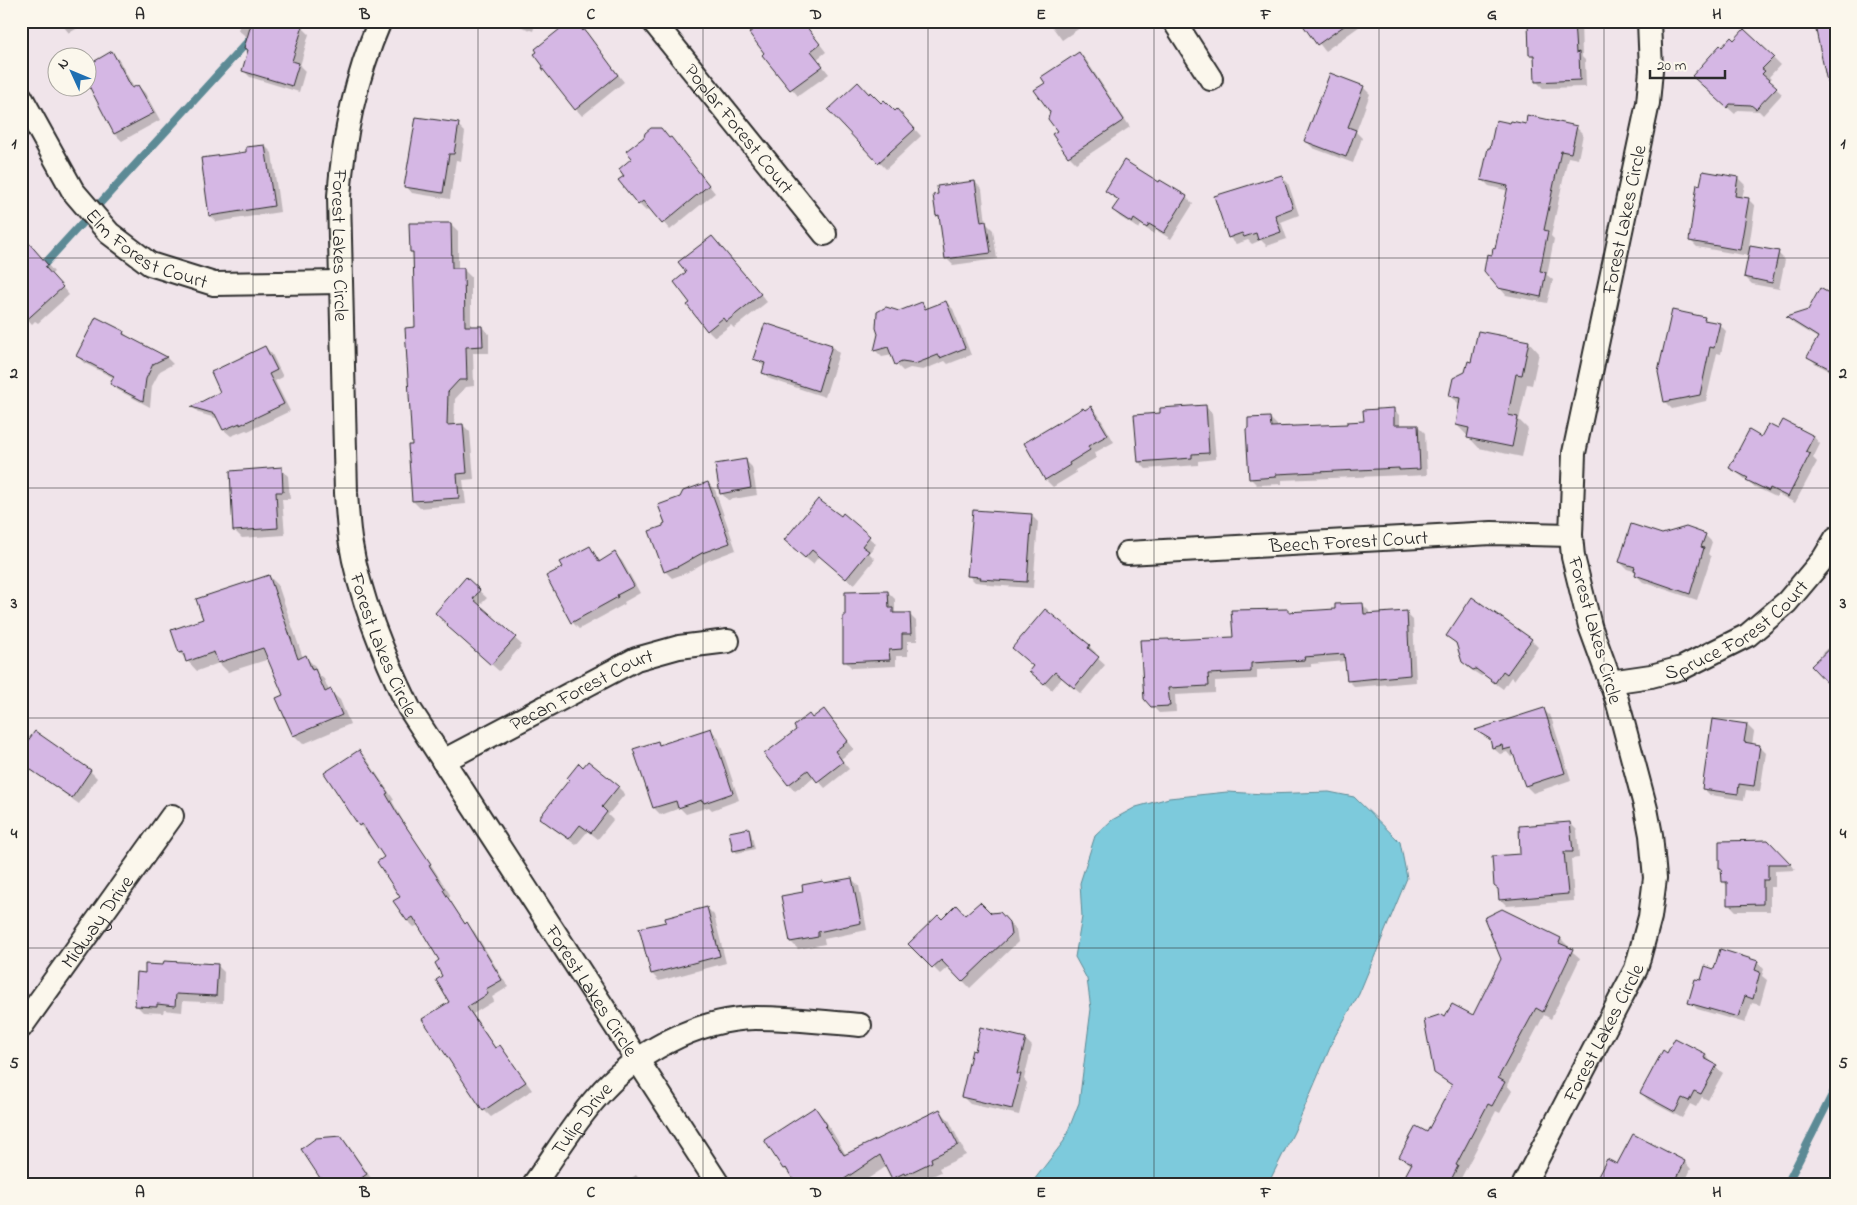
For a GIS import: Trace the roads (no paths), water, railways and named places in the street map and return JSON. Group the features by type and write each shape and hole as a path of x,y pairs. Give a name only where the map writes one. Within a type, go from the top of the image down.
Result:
{"street":[{"name":"Forest Lakes Circle","path":"380,21 355,89 343,154 339,196 346,493 350,539 363,591 382,650 409,708 718,1184"},
{"name":"Poplar Forest Court","path":"653,21 825,234"},
{"path":"1174,21 1211,79"},
{"name":"Forest Lakes Circle","path":"1524,1184 1636,969 1650,916 1655,878 1651,835 1646,809 1610,682 1590,626 1573,557 1570,535 1574,453 1648,103 1651,70 1649,21"},
{"name":"Elm Forest Court","path":"21,97 77,196 110,233 150,264 214,284 340,282"},
{"name":"Beech Forest Court","path":"1127,553 1492,533 1570,535"},
{"name":"Spruce Forest Court","path":"1610,682 1651,676 1682,668 1748,635 1787,602 1824,558 1836,538"},
{"name":"Pecan Forest Court","path":"443,761 636,659 679,647 728,641"},
{"name":"Midway Drive","path":"21,1027 172,816"},
{"name":"Tulip Drive","path":"534,1184 596,1097 619,1074 658,1047 688,1032 717,1024 753,1018 860,1025"}],"water":[{"path":"1227,792 1265,794 1329,792 1354,797 1400,842 1407,878 1359,994 1335,1036 1294,1132 1268,1184 1031,1184 1064,1141 1079,1103 1091,1009 1087,979 1075,957 1082,917 1080,883 1095,836 1112,820 1136,807 1169,798"}],"waterway":[{"path":"40,269 251,38"},
{"path":"1787,1184 1836,1087"}]}
